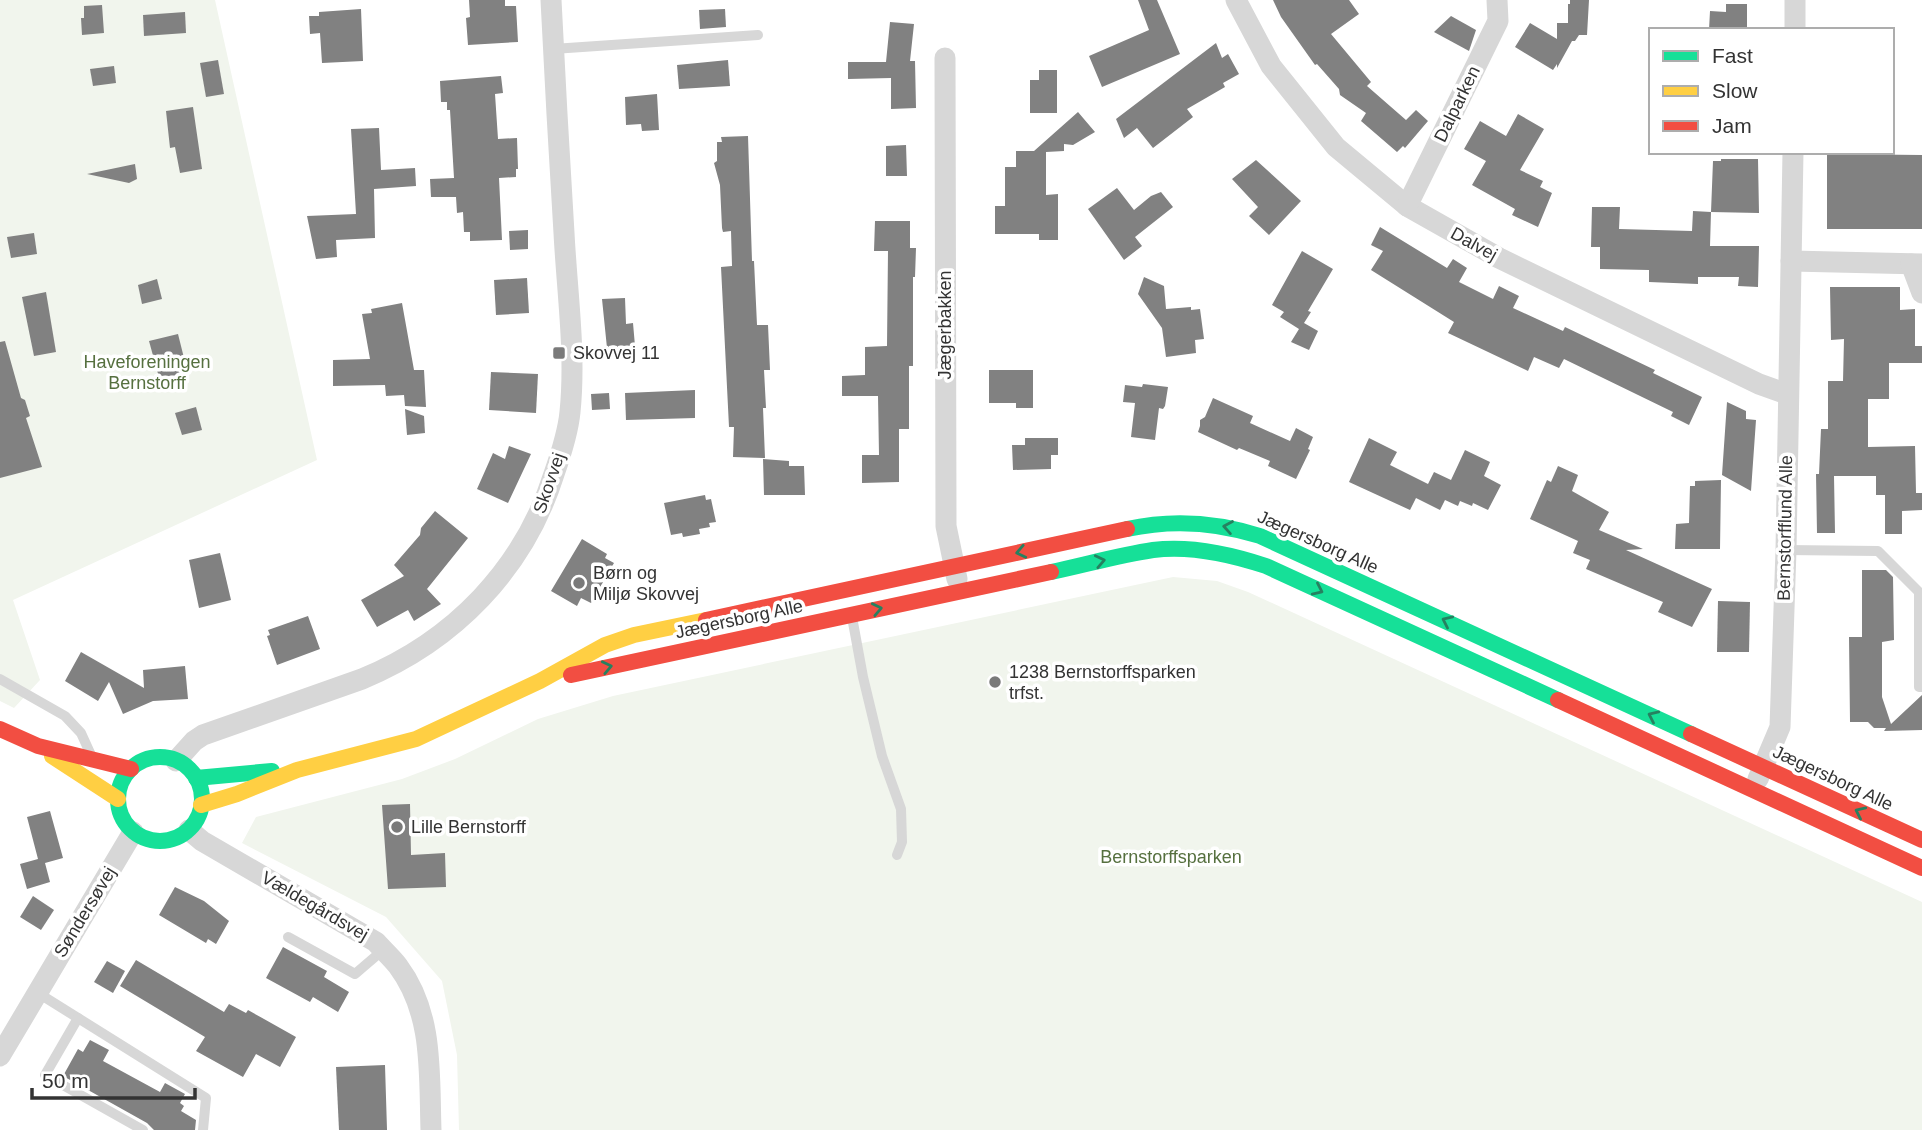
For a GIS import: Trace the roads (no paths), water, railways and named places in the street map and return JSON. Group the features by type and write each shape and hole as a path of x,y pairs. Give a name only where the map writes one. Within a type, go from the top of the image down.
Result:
{"street":[{"name":"Skovvej","path":"176,761 203,735 362,679 421,650 470,612 492,588 538,519 559,458 570,413 569,324 551,0"},
{"name":"Dalvej","path":"1236,0 1271,66 1336,146 1407,206 1499,258 1759,384 1787,394"},
{"name":"Dalparken","path":"1407,206 1498,21 1497,0"},
{"path":"1795,0 1795,28"},
{"name":"Jægerbakken","path":"945,58 946,526 960,591"},
{"name":"Bernstorfflund Alle","path":"1753,790 1780,727 1793,154"},
{"path":"1791,261 1917,264 1922,293"},
{"name":"Jægersborg Alle","path":"201,805 297,770 416,738 540,681 605,645 634,635 1150,524 1206,523 1244,530 1922,840"},
{"name":"Jægersborg Alle","path":"540,681 1153,550 1188,548 1227,553 1266,566 1922,868"},
{"path":"0,729 38,746 131,769"},
{"path":"38,746 118,799"},
{"path":"150,759 176,761 196,778 201,791 198,817 189,830 174,839 160,841 133,832 122,816 118,799 123,781 131,769 150,759"},
{"name":"Jægersborg Alle","path":"196,778 297,770"},
{"name":"Vældegårdsvej","path":"189,830 202,841 376,942 399,967 416,997 426,1030 431,1130"},
{"name":"Søndersøvej","path":"0,1056 133,832"}],"lane":[{"path":"553,49 758,36"},
{"path":"1786,550 1878,551 1919,592 1919,687 1922,687"},
{"path":"851,615 882,757 901,809 902,842 897,855"},
{"path":"0,679 65,716 81,733 94,760"},
{"path":"288,937 355,975 383,950"},
{"path":"38,993 206,1098 203,1130"},
{"path":"78,1018 46,1075 143,1130"}],"place":[{"name":"Skovvej 11","path":"559,353"},
{"name":"Børn og Miljø Skovvej","path":"579,583"},
{"name":"1238 Bernstorffsparken trfst.","path":"995,682"},
{"name":"Lille Bernstorff","path":"397,827"}],"park label":[{"name":"Haveforeningen Bernstorff","path":"147,372"},
{"name":"Bernstorffsparken","path":"1171,857"}]}
